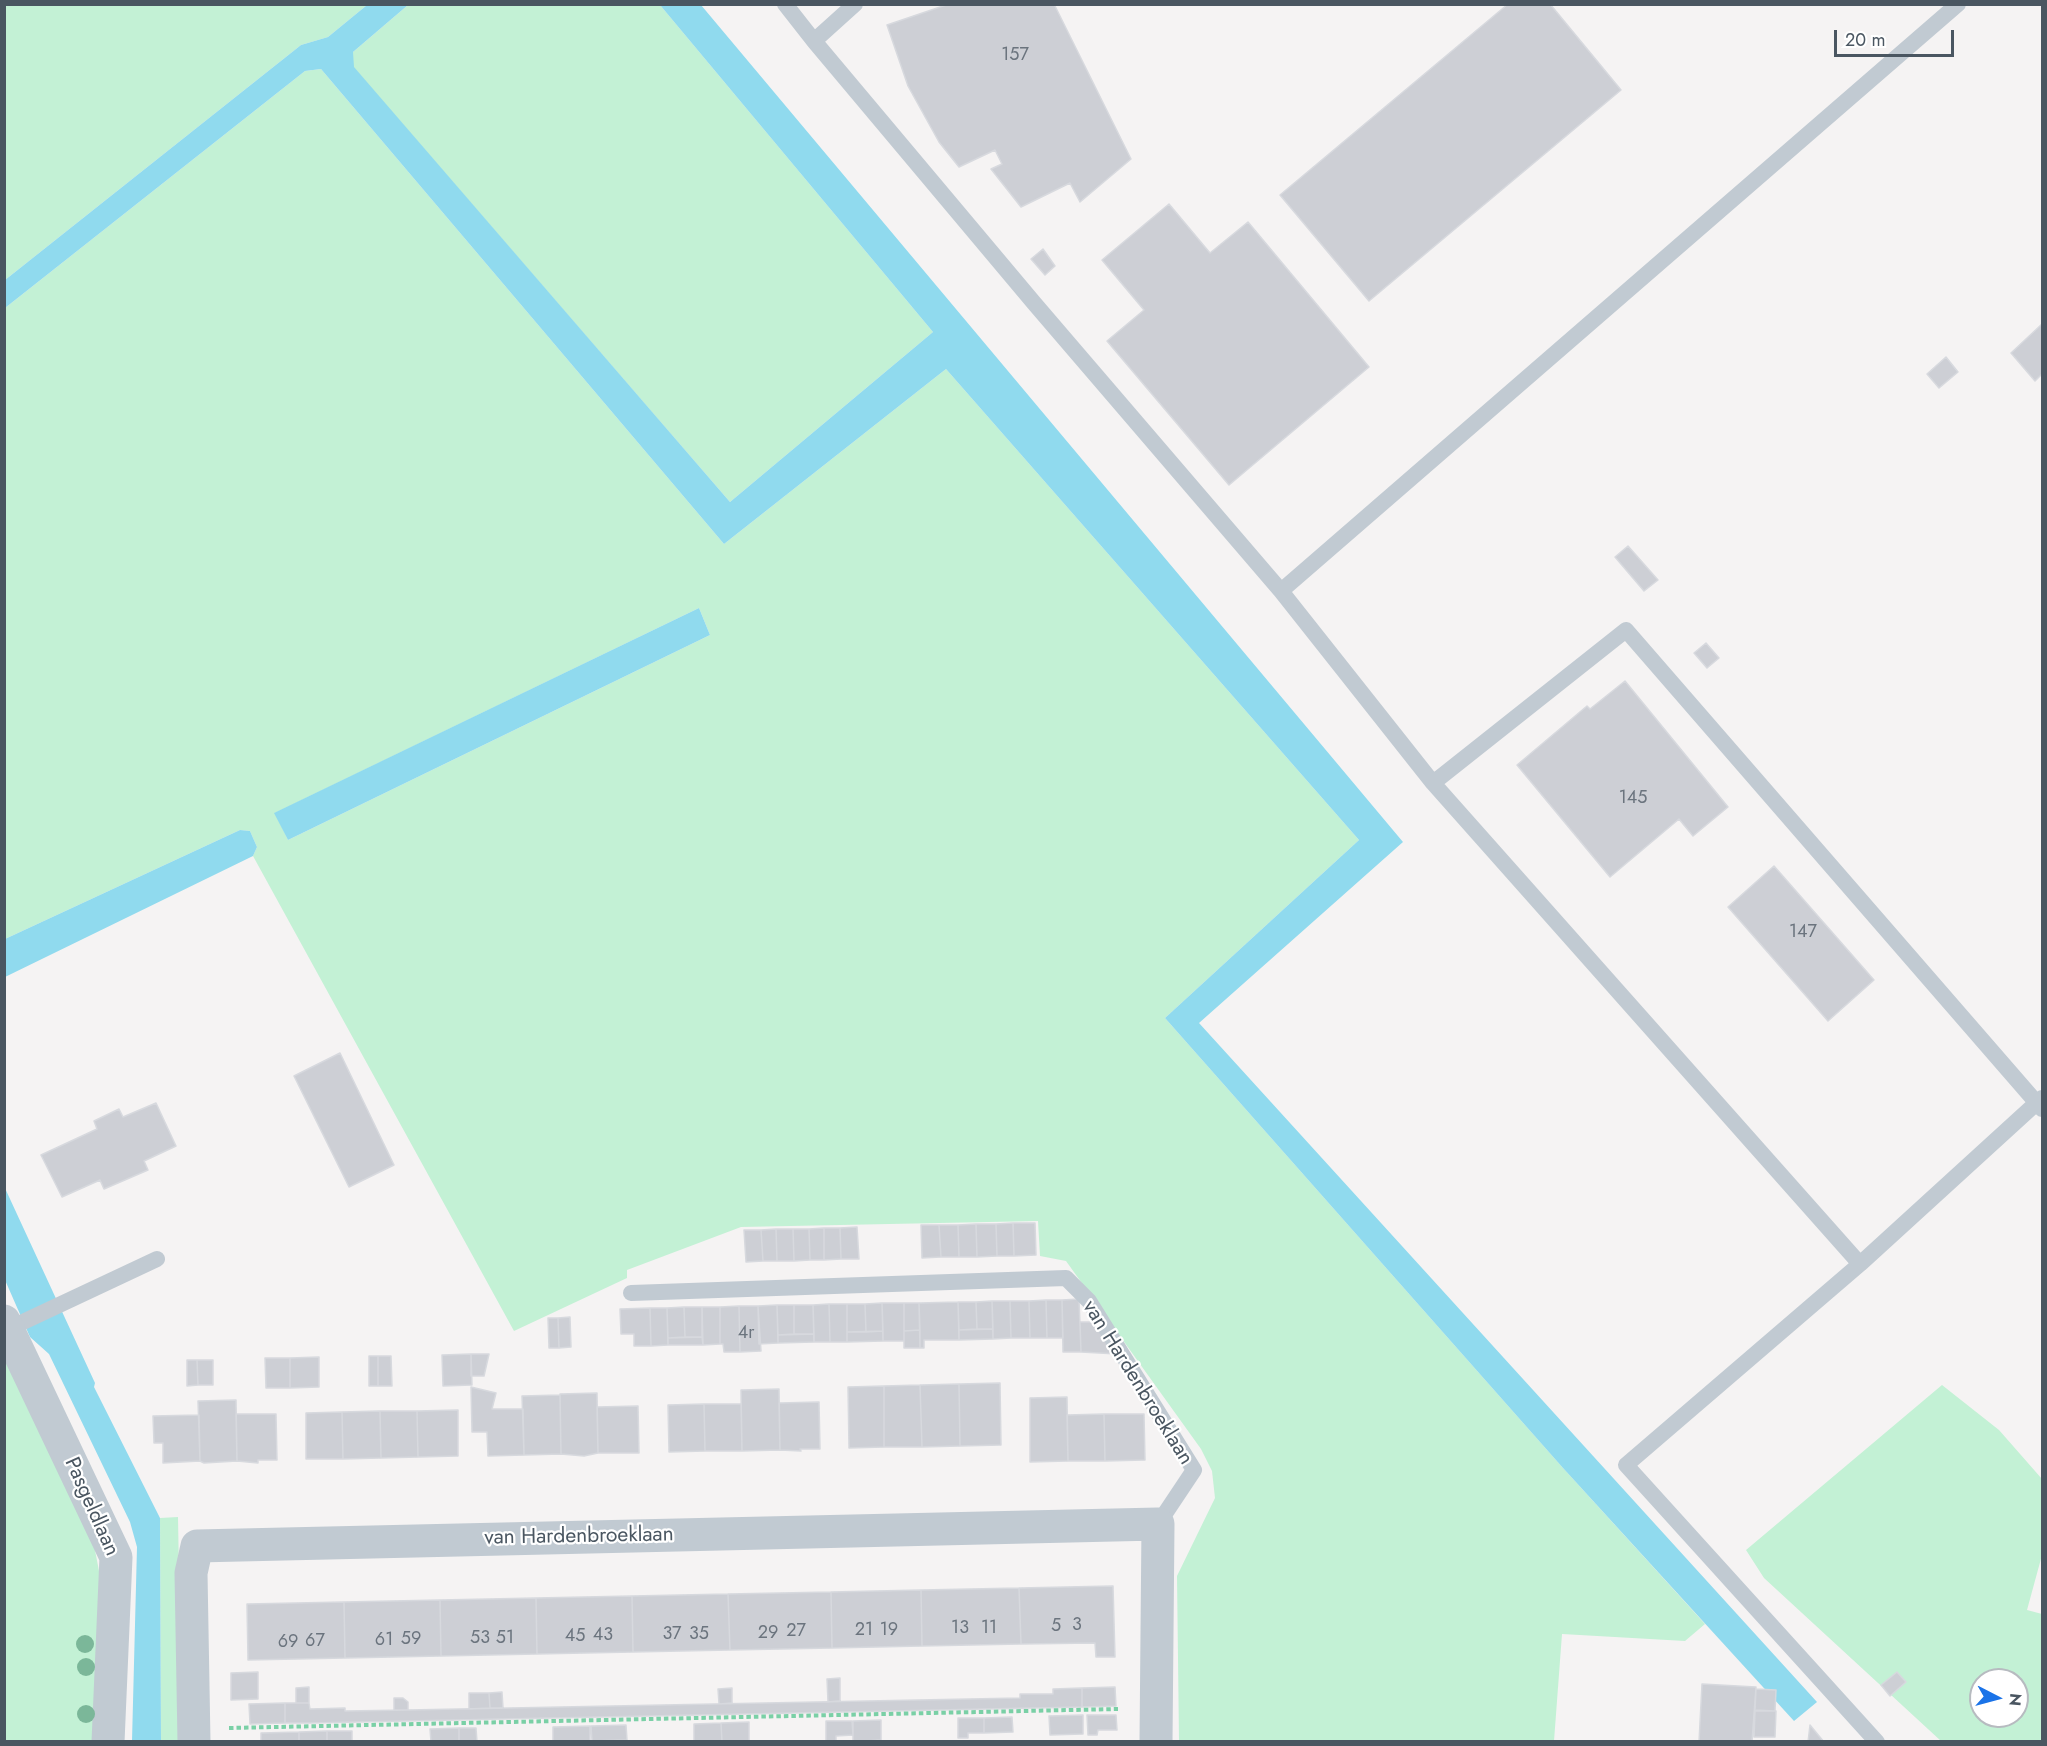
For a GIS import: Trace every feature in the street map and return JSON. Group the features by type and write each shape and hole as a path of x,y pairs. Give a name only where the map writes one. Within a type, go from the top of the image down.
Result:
{"street":[{"name":"Pasgeldlaan","path":"11,1325 116,1557 108,1742"},
{"path":"1156,1742 1158,1524"},
{"name":"van Hardenbroeklaan","path":"194,1735 191,1572 197,1546 1158,1524"}],"lane":[{"path":"785,4 1034,303 1281,591 1433,783 1860,1264"},
{"path":"1281,591 1959,4"},
{"path":"814,41 846,7"},
{"path":"1433,783 1626,630 2041,1104 1860,1264 1626,1465 1877,1742"},
{"path":"11,1325 157,1259"},
{"name":"van Hardenbroeklaan","path":"631,1293 1066,1278 1089,1301 1194,1470 1158,1524"}],"path":[{"path":"194,1735 1155,1708"}],"green space":[{"path":"5,5 367,5 328,37 301,45 5,280"},
{"path":"408,5 660,5 933,332 730,502 353,67 353,52"},
{"path":"321,69 724,544 946,369 1359,840 1165,1018 1563,1468 1705,1624 1685,1641 1562,1634 1554,1741 1179,1741 1177,1576 1215,1498 1212,1471 1201,1449 1066,1261 1040,1256 1038,1221 741,1227 627,1270 627,1278 514,1331 253,856 257,847 250,831 240,830 5,939 5,308 305,71","holes":["699,608 710,635 288,840 275,813"]},
{"path":"4,1356 93,1540 100,1576 93,1741 5,1741"},
{"path":"1942,1385 1999,1430 2042,1479 2042,1555 2027,1610 2042,1614 2042,1741 1941,1741 1764,1578 1746,1550"},
{"path":"178,1517 182,1741 161,1741 160,1518"}],"water":[{"path":"367,5 408,5 353,52 354,67 730,502 933,332 660,5 701,5 1403,842 1199,1023 1817,1702 1794,1721 1563,1468 1165,1018 1359,840 946,369 724,544 321,69 305,71 5,308 5,280 301,45 328,37"},
{"path":"699,608 710,635 288,840 274,813"},
{"path":"240,830 250,831 257,847 253,856 5,977 5,939"},
{"path":"4,1186 95,1383 94,1387 160,1518 161,1741 132,1741 137,1547 130,1522 49,1354 30,1337 5,1280"}],"building":[{"path":"949,4 1054,4 1131,159 1080,202 1070,183 1021,207 991,169 1002,164 995,150 959,167 939,142 908,86 887,25"},
{"path":"1508,4 1550,4 1621,90 1369,301 1280,195"},
{"path":"1169,204 1210,253 1248,222 1369,367 1229,485 1107,341 1144,310 1102,260"},
{"path":"1043,249 1055,266 1045,275 1031,259"},
{"path":"2042,324 2042,374 2035,381 2011,353"},
{"path":"1946,357 1958,372 1939,388 1927,374"},
{"path":"1628,546 1658,580 1644,591 1615,557"},
{"path":"1706,643 1719,658 1707,668 1694,653"},
{"path":"1625,681 1728,807 1693,836 1679,819 1610,877 1517,765 1587,706 1590,709"},
{"path":"1774,866 1874,980 1828,1021 1728,907"},
{"path":"340,1053 394,1165 349,1187 294,1076"},
{"path":"156,1103 176,1146 144,1161 148,1170 104,1189 100,1180 62,1197 41,1155 97,1129 94,1121 119,1109 123,1117"},
{"path":"1013,1223 1035,1223 1036,1255 1014,1256"},
{"path":"1013,1223 1014,1256 997,1256 996,1224"},
{"path":"976,1224 977,1257 959,1257 958,1225"},
{"path":"976,1224 996,1224 997,1256 977,1257"},
{"path":"921,1225 939,1225 941,1257 922,1258"},
{"path":"939,1225 958,1225 959,1257 941,1257"},
{"path":"857,1227 859,1259 841,1259 840,1228"},
{"path":"824,1228 840,1228 841,1259 824,1260"},
{"path":"824,1228 824,1260 810,1260 809,1229"},
{"path":"776,1229 793,1229 794,1261 777,1261"},
{"path":"776,1229 777,1261 763,1261 761,1230"},
{"path":"793,1229 809,1229 810,1260 794,1261"},
{"path":"744,1230 761,1230 763,1261 746,1262"},
{"path":"1079,1299 1081,1352 1063,1352 1062,1300"},
{"path":"1046,1300 1062,1300 1063,1338 1047,1338"},
{"path":"1046,1300 1047,1338 1030,1338 1029,1301"},
{"path":"992,1301 993,1329 977,1329 976,1302"},
{"path":"992,1301 1010,1301 1011,1338 993,1339"},
{"path":"1010,1301 1029,1301 1030,1338 1011,1338"},
{"path":"958,1302 976,1302 977,1329 959,1330"},
{"path":"958,1302 959,1340 924,1340 924,1348 920,1348 919,1303"},
{"path":"882,1303 883,1331 866,1332 865,1304"},
{"path":"882,1303 904,1303 904,1341 883,1341"},
{"path":"904,1303 919,1303 920,1330 904,1331"},
{"path":"829,1304 847,1304 847,1342 830,1342"},
{"path":"829,1304 830,1342 814,1342 813,1305"},
{"path":"847,1304 865,1304 866,1332 847,1332"},
{"path":"777,1305 794,1305 794,1334 778,1335"},
{"path":"777,1305 778,1343 759,1344 758,1306"},
{"path":"794,1305 813,1305 814,1334 794,1334"},
{"path":"739,1306 758,1306 761,1351 740,1352"},
{"path":"739,1306 740,1352 724,1352 723,1344 720,1344 720,1307"},
{"path":"684,1307 685,1337 668,1338 667,1308"},
{"path":"684,1307 702,1307 702,1337 685,1337"},
{"path":"702,1307 720,1307 720,1344 703,1345"},
{"path":"650,1308 667,1308 668,1345 651,1346"},
{"path":"650,1308 651,1346 634,1346 634,1334 621,1334 620,1309"},
{"path":"570,1317 571,1347 559,1348 558,1318"},
{"path":"548,1318 558,1318 559,1348 549,1348"},
{"path":"1080,1322 1097,1322 1117,1354 1081,1352"},
{"path":"993,1329 993,1339 959,1340 959,1330"},
{"path":"920,1330 920,1348 904,1348 904,1331"},
{"path":"883,1331 883,1341 847,1342 847,1332"},
{"path":"814,1334 814,1342 778,1343 778,1335"},
{"path":"702,1337 703,1345 668,1345 668,1338"},
{"path":"471,1354 472,1385 443,1386 442,1355"},
{"path":"471,1354 489,1354 484,1376 471,1376"},
{"path":"369,1356 378,1356 378,1386 369,1386"},
{"path":"378,1356 391,1356 392,1386 378,1386"},
{"path":"319,1357 319,1387 290,1388 290,1358"},
{"path":"265,1358 290,1358 290,1388 266,1388"},
{"path":"187,1360 197,1360 198,1385 187,1386"},
{"path":"197,1360 213,1360 213,1385 198,1385"},
{"path":"1000,1383 1001,1445 960,1446 959,1384"},
{"path":"959,1384 960,1446 922,1447 920,1385"},
{"path":"920,1385 922,1447 884,1447 884,1386"},
{"path":"884,1386 884,1447 849,1448 848,1387"},
{"path":"471,1387 496,1393 492,1409 523,1409 524,1455 488,1456 487,1432 472,1432"},
{"path":"779,1389 780,1450 742,1451 741,1390"},
{"path":"597,1393 598,1453 584,1456 561,1454 560,1394"},
{"path":"560,1395 561,1454 524,1455 522,1396"},
{"path":"1067,1397 1068,1461 1030,1462 1030,1398"},
{"path":"236,1400 237,1461 204,1463 200,1461 198,1401"},
{"path":"819,1402 820,1449 780,1450 779,1403"},
{"path":"704,1404 741,1404 742,1451 705,1451"},
{"path":"704,1404 705,1451 669,1452 668,1405"},
{"path":"638,1406 639,1453 598,1453 597,1407"},
{"path":"458,1410 458,1456 418,1457 417,1411"},
{"path":"380,1411 381,1458 343,1459 342,1412"},
{"path":"380,1411 417,1411 418,1457 381,1458"},
{"path":"342,1412 343,1459 306,1459 306,1413"},
{"path":"236,1414 276,1414 277,1460 258,1460 258,1463 237,1461"},
{"path":"1104,1414 1105,1461 1068,1461 1067,1415"},
{"path":"1104,1414 1144,1414 1145,1460 1105,1461"},
{"path":"199,1415 200,1461 163,1463 163,1443 154,1443 153,1416"},
{"path":"1113,1586 1115,1657 1096,1657 1095,1643 1021,1644 1019,1588"},
{"path":"1019,1588 1021,1644 922,1646 921,1590"},
{"path":"921,1590 922,1646 832,1648 831,1592"},
{"path":"831,1592 832,1648 730,1650 728,1594"},
{"path":"728,1594 730,1650 633,1652 632,1596"},
{"path":"632,1596 633,1652 537,1654 536,1598"},
{"path":"536,1598 537,1654 441,1656 440,1600"},
{"path":"440,1600 441,1656 345,1658 344,1602"},
{"path":"344,1602 345,1658 248,1660 247,1604"},
{"path":"258,1672 258,1699 231,1700 231,1673"},
{"path":"1897,1672 1906,1682 1890,1696 1881,1685"},
{"path":"840,1678 840,1701 828,1702 827,1679"},
{"path":"1702,1684 1756,1687 1752,1742 1699,1742"},
{"path":"309,1687 309,1703 296,1703 296,1688"},
{"path":"1115,1687 1116,1706 1082,1707 1082,1688"},
{"path":"732,1688 732,1703 719,1704 718,1689"},
{"path":"1082,1688 1082,1707 285,1723 285,1703 309,1703 310,1709 345,1708 345,1711 408,1710 1020,1698 1020,1694 1053,1694 1053,1689"},
{"path":"1756,1689 1776,1690 1775,1711 1755,1710"},
{"path":"502,1692 503,1708 490,1708 489,1693"},
{"path":"469,1693 489,1693 490,1708 469,1709"},
{"path":"394,1698 403,1698 408,1702 408,1710 394,1710"},
{"path":"285,1703 285,1723 250,1724 249,1704"},
{"path":"1755,1711 1776,1711 1775,1737 1754,1737"},
{"path":"1083,1715 1083,1734 1050,1735 1049,1716"},
{"path":"1087,1715 1116,1715 1117,1730 1098,1730 1097,1735 1088,1735"},
{"path":"1012,1717 1013,1732 984,1733 984,1718"},
{"path":"958,1718 984,1718 984,1733 968,1733 968,1738 958,1738"},
{"path":"881,1720 881,1740 853,1742 853,1721"},
{"path":"826,1721 852,1721 853,1735 836,1736 836,1741 826,1741"},
{"path":"749,1722 749,1742 722,1742 721,1723"},
{"path":"721,1723 722,1742 694,1742 694,1724"},
{"path":"626,1725 627,1740 592,1741 591,1726"},
{"path":"1810,1725 1824,1742 1808,1742"},
{"path":"590,1726 590,1741 553,1742 553,1727"},
{"path":"459,1728 459,1742 431,1742 430,1729"},
{"path":"459,1728 476,1728 477,1742 459,1742"},
{"path":"327,1731 352,1731 352,1742 327,1742"},
{"path":"327,1731 327,1742 299,1742 299,1732"},
{"path":"299,1732 299,1742 261,1742 261,1733"}]}
